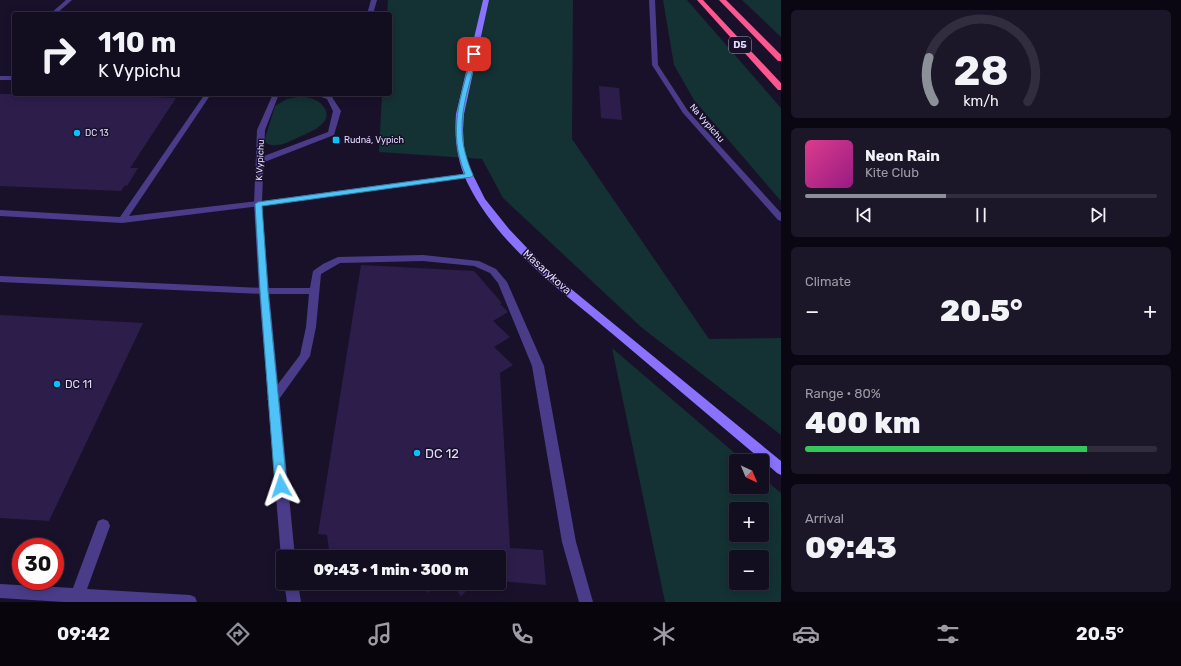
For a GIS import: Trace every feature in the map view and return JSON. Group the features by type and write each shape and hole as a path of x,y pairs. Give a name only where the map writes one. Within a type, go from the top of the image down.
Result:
{"highway":[{"name":"D5","path":"700,0 781,88"},
{"name":"D5","path":"722,0 781,60"}],"main road":[{"name":"Masarykova","path":"486,0 460,114 458,130 462,155 469,175 489,210 523,252 545,272 781,470"}],"street":[{"path":"55,12 68,0"},
{"path":"371,12 374,0"},
{"name":"Na Vypichu","path":"652,0 656,65 685,112 781,218"},
{"path":"0,78 12,78"},
{"path":"122,220 207,96"},
{"name":"K Vypichu","path":"275,96 261,130 258,204 273,398 287,550"},
{"path":"259,161 331,133 337,111 330,98 323,96"},
{"path":"0,213 122,220 258,204 469,175"},
{"path":"273,398 305,356 311,327 316,273 326,266 338,260 423,258 476,263 493,271 502,282 538,366 570,542 586,602"},
{"path":"0,279 264,291 314,291"},
{"path":"77,596 103,526"},
{"path":"292,590 294,602"},
{"path":"0,591 190,602"}],"green space":[{"path":"388,0 573,0 572,139 709,339 781,338 781,435 641,327 503,198 482,159 379,152 382,96 392,96 392,12 387,12"},
{"path":"663,0 687,0 781,108 781,201 694,100 674,65"},
{"path":"742,0 781,0 781,37"},
{"path":"298,97 312,98 321,103 326,112 324,122 310,132 279,145 264,142 275,106 287,99"},
{"path":"612,348 736,454 729,454 729,494 769,494 769,483 781,493 781,602 665,602"}],"building":[{"path":"599,86 619,88 622,120 601,118"},
{"name":"DC 13","path":"0,94 12,94 12,96 128,96 176,98 130,168 138,168 127,186 125,185 121,191 0,186"},
{"name":"DC 12","path":"361,265 474,271 508,312 493,321 510,337 494,347 513,365 500,373 510,548 543,550 546,585 506,582 506,550 329,550 327,535 318,534"},
{"name":"DC 11","path":"0,315 143,323 49,521 0,518"},
{"path":"456,590 467,590 461,596"}],"place":[{"name":"DC 13","path":"77,133"},
{"name":"Rudná, Vypich","path":"336,140"},
{"name":"DC 11","path":"57,384"},
{"name":"DC 12","path":"417,453"}],"route":[{"path":"281,486 258,204 469,175 463,161 458,130 460,114 474,54"}]}
